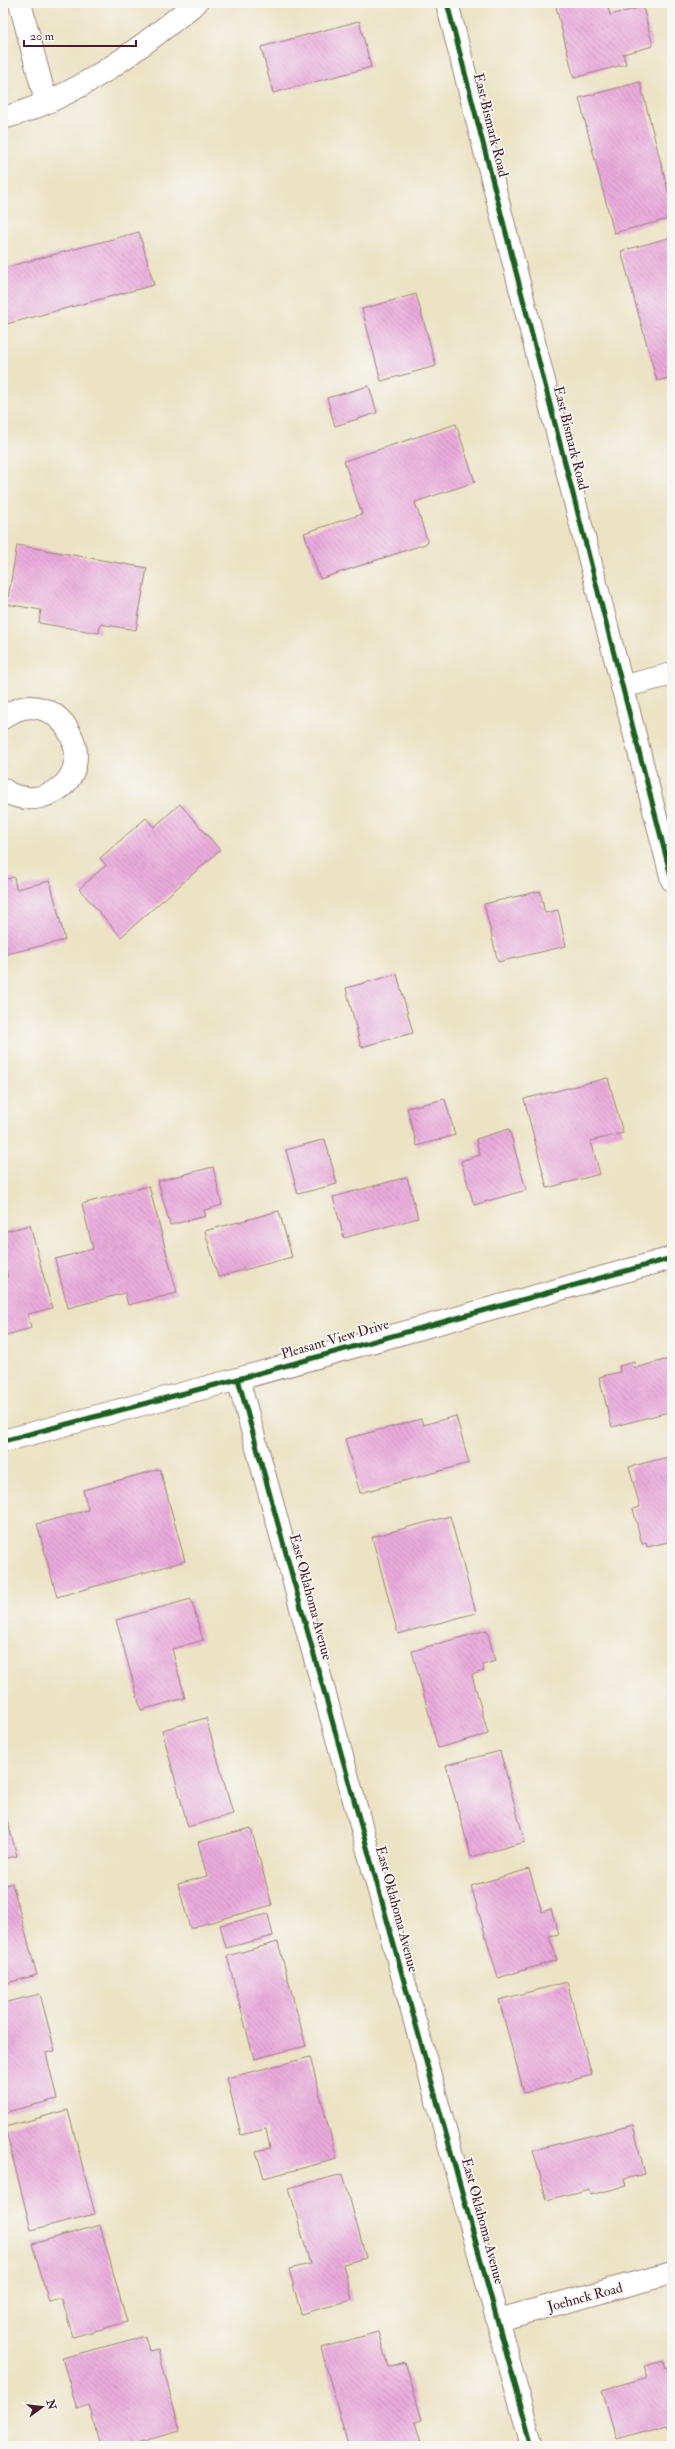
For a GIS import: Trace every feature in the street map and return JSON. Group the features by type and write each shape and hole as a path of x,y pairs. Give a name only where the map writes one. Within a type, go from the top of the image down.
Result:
{"street":[{"path":"20,3 46,102"},
{"path":"3,118 23,112 79,88 157,35 196,3"},
{"name":"East Bismark Road","path":"447,3 672,880"},
{"path":"622,686 672,674"},
{"path":"3,718 22,709 35,708 49,712 61,720 70,730 76,743 76,757 73,773 64,785 51,795 36,799 20,798 3,789"},
{"name":"Pleasant View Drive","path":"3,1440 238,1379 672,1258"},
{"name":"East Oklahoma Avenue","path":"238,1379 532,2446"},
{"name":"Joehnck Road","path":"498,2320 672,2273"}],"building":[{"path":"555,3 607,3 610,15 643,7 653,46 623,54 626,64 574,78"},
{"path":"359,21 371,67 273,93 261,47"},
{"path":"640,82 672,206 672,218 614,233 579,98"},
{"path":"139,232 154,285 3,325 3,268"},
{"path":"672,237 672,377 657,381 621,251"},
{"path":"416,294 436,366 381,381 362,309"},
{"path":"369,386 377,413 335,426 327,398"},
{"path":"456,424 475,482 415,502 428,543 320,579 304,533 362,514 344,461"},
{"path":"17,545 147,568 136,630 100,624 99,633 39,623 41,610 7,604"},
{"path":"180,804 220,850 121,937 79,889 106,865 100,858 146,818 154,827"},
{"path":"14,877 16,889 50,881 65,940 3,955 3,880"},
{"path":"540,891 545,913 558,910 566,946 498,962 484,904"},
{"path":"397,974 413,1033 361,1047 346,988"},
{"path":"608,1078 623,1133 591,1141 600,1174 547,1188 524,1099"},
{"path":"445,1099 455,1135 417,1146 407,1108"},
{"path":"509,1129 526,1190 474,1205 461,1161 480,1155 476,1139"},
{"path":"325,1139 337,1184 298,1194 286,1150"},
{"path":"213,1167 222,1205 204,1210 206,1216 170,1225 158,1181"},
{"path":"407,1177 418,1218 344,1238 333,1197"},
{"path":"149,1186 177,1293 128,1305 125,1293 68,1308 55,1259 93,1249 82,1204"},
{"path":"279,1211 292,1257 218,1277 205,1231"},
{"path":"30,1225 52,1308 28,1314 31,1328 3,1336 3,1278 8,1277 3,1258 3,1232"},
{"path":"672,1358 672,1411 612,1427 599,1377 620,1372 619,1366 634,1362 635,1368"},
{"path":"456,1416 469,1463 360,1493 345,1439 421,1419 423,1425"},
{"path":"672,1456 672,1541 647,1547 646,1543 642,1544 633,1509 640,1507 629,1467"},
{"path":"160,1469 185,1561 57,1597 37,1524 88,1510 83,1490"},
{"path":"450,1516 476,1613 398,1634 372,1537"},
{"path":"191,1599 203,1640 172,1649 185,1698 141,1710 116,1620"},
{"path":"487,1630 495,1661 483,1665 484,1671 472,1675 488,1734 438,1748 412,1651"},
{"path":"206,1718 233,1814 188,1827 162,1730"},
{"path":"500,1751 525,1842 471,1857 446,1765"},
{"path":"3,1805 17,1856 3,1859"},
{"path":"251,1828 272,1905 190,1928 178,1884 207,1876 198,1842"},
{"path":"529,1869 542,1912 551,1909 559,1934 549,1936 557,1960 498,1978 471,1886"},
{"path":"12,1883 37,1975 3,1984 3,1886"},
{"path":"268,1914 273,1936 226,1948 220,1925"},
{"path":"278,1942 306,2046 254,2059 227,1956"},
{"path":"567,1982 592,2075 524,2093 499,2000"},
{"path":"40,1994 55,2051 46,2053 57,2099 3,2113 3,2003"},
{"path":"310,2057 337,2159 264,2178 256,2151 270,2148 266,2129 241,2135 227,2078"},
{"path":"68,2110 95,2214 31,2230 5,2127"},
{"path":"633,2125 645,2174 624,2179 626,2186 590,2195 589,2189 547,2200 533,2150"},
{"path":"343,2174 366,2258 343,2264 352,2300 301,2314 289,2269 310,2264 289,2188"},
{"path":"100,2225 127,2322 73,2337 62,2299 49,2302 32,2244"},
{"path":"378,2332 388,2367 405,2362 422,2420 415,2422 422,2446 348,2446 321,2348"},
{"path":"145,2336 149,2351 158,2349 180,2431 125,2446 100,2446 89,2405 77,2409 62,2358"},
{"path":"664,2361 666,2368 672,2366 672,2438 667,2425 616,2439 602,2390 648,2377 644,2366"}],"cycle path":[{"path":"447,3 672,880"},
{"path":"3,1441 238,1379 672,1258"},
{"path":"238,1379 532,2446"}]}
